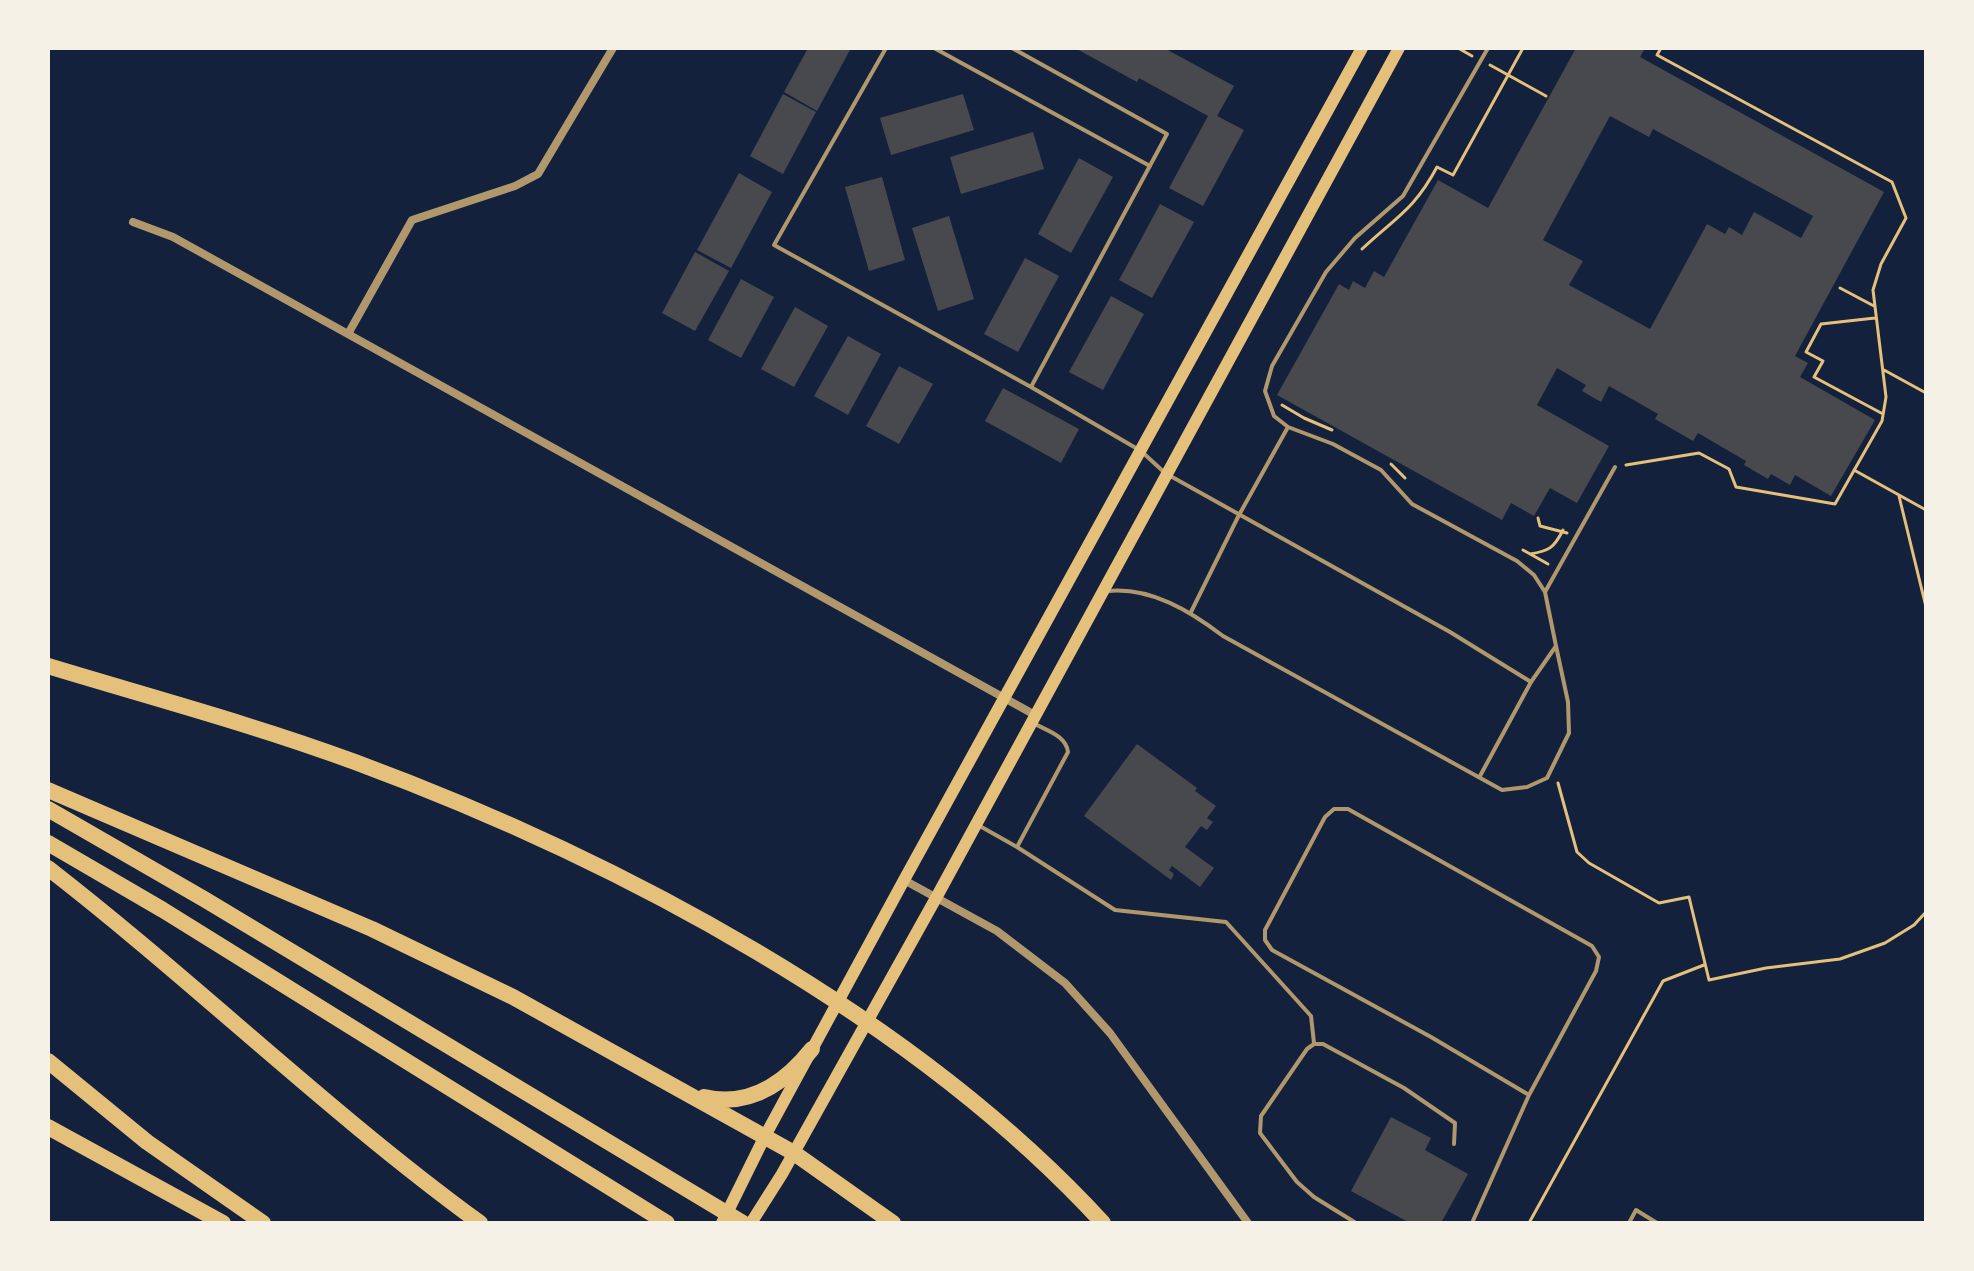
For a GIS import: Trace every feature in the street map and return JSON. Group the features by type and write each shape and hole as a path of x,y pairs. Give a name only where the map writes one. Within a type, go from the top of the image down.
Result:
{"highway":[{"path":"48,666 283,737 356,763 494,820 657,898 808,985 929,1067 1027,1147 1103,1223"},
{"path":"48,790 404,943 513,997 794,1153 893,1223"},
{"path":"48,809 187,888 743,1223"},
{"path":"48,843 177,919 667,1223"},
{"path":"48,868 121,926 377,1145 480,1223"},
{"path":"679,1088 715,1099 752,1097 779,1082 812,1049"},
{"path":"48,1061 147,1142 263,1223"},
{"path":"48,1127 223,1223"}],"main road":[{"path":"722,1223 765,1136 904,880 1362,48"},
{"path":"751,1223 794,1153 936,898 1399,48"}],"street":[{"path":"348,334 412,220 515,186 538,174 613,48"},
{"path":"133,222 173,237 1004,698 1033,718"},
{"path":"904,880 1010,940 1065,983 1110,1033 1248,1223"}],"lane":[{"path":"886,48 774,245 1031,387 1141,451 1165,473 1450,632 1531,682"},
{"path":"934,48 1150,166"},
{"path":"1012,48 1167,134 1031,387"},
{"path":"1101,591 1146,595 1191,612 1223,636 1502,790 1527,787 1547,778 1569,733 1568,702 1545,592 1534,575 1517,561 1412,504 1381,470 1333,444 1288,427 1274,416 1265,391 1272,366 1313,292 1338,254 1403,196 1414,181 1488,48"},
{"path":"1191,612 1239,515 1288,427"},
{"path":"1545,592 1615,467"},
{"path":"1480,776 1531,682 1556,646"},
{"path":"1017,847 1068,752 1067,744 1062,739 1033,718"},
{"path":"1472,1223 1529,1095 1596,971 1599,957 1592,946 1348,809 1334,809 1325,817 1285,892 1265,930 1265,940 1272,950 1529,1095"},
{"path":"975,824 1115,910 1226,922 1311,1016 1314,1044"},
{"path":"1356,1223 1314,1197 1297,1182 1260,1133 1261,1116 1307,1049 1314,1044 1323,1044 1404,1088 1455,1123 1454,1144"},
{"path":"1629,1223 1636,1210 1657,1223"}],"path":[{"path":"1458,48 1546,96"},
{"path":"1357,253 1408,211 1437,167 1453,175 1523,48"},
{"path":"1615,467 1699,453 1729,469 1736,487 1835,504 1882,421 1886,397 1873,290 1881,264 1906,218 1892,182 1657,55 1661,48"},
{"path":"1840,288 1874,306"},
{"path":"1875,318 1821,324 1806,352 1823,361 1814,377 1883,414"},
{"path":"1882,369 1926,393"},
{"path":"1275,400 1335,432"},
{"path":"1389,462 1408,481"},
{"path":"1854,470 1926,510"},
{"path":"1899,496 1926,607"},
{"path":"1538,518 1540,526 1563,530 1575,537"},
{"path":"1529,554 1549,550 1563,530"},
{"path":"1516,546 1557,569"},
{"path":"1547,778 1558,782 1577,852 1589,863 1659,903 1689,897 1709,980 1766,968 1840,959 1885,943 1914,925 1926,912"},
{"path":"1529,1223 1663,981 1705,964"}],"building":[{"path":"808,48 851,48 817,111 784,92"},
{"path":"1075,48 1164,48 1234,86 1217,116 1244,130 1203,206 1169,188 1208,116 1139,78 1137,82"},
{"path":"1576,48 1645,48 1640,57 1884,192 1795,356 1808,363 1800,377 1875,420 1831,496 1795,475 1790,485 1771,474 1768,479 1744,465 1746,461 1698,433 1693,441 1655,419 1658,414 1609,386 1601,402 1582,391 1586,385 1557,368 1537,405 1609,446 1577,503 1550,488 1534,516 1511,503 1502,520 1277,395 1339,284 1349,290 1353,281 1365,288 1374,271 1384,277 1438,180 1488,208","holes":["1610,116 1649,137 1653,129 1813,216 1801,238 1754,212 1742,235 1729,227 1725,234 1707,224 1650,329 1569,285 1583,261 1543,240"]},
{"path":"783,94 816,112 783,174 750,156"},
{"path":"963,94 974,130 891,155 880,118"},
{"path":"1033,132 1044,169 961,194 950,157"},
{"path":"1079,158 1113,177 1071,253 1038,234"},
{"path":"739,173 772,192 731,268 697,250"},
{"path":"882,177 905,260 869,271 845,187"},
{"path":"1160,204 1194,222 1152,298 1119,280"},
{"path":"949,216 974,299 938,311 912,228"},
{"path":"695,252 729,271 695,331 662,313"},
{"path":"1025,258 1059,276 1018,352 984,334"},
{"path":"741,279 774,297 741,358 708,340"},
{"path":"1111,296 1144,314 1103,390 1069,372"},
{"path":"795,307 828,326 794,387 761,369"},
{"path":"848,336 881,354 848,415 814,396"},
{"path":"899,366 933,384 899,444 866,426"},
{"path":"1003,388 1079,429 1061,463 985,421"},
{"path":"1137,744 1197,788 1195,791 1216,806 1207,818 1213,822 1207,830 1201,826 1185,847 1214,868 1200,887 1172,866 1169,870 1174,874 1171,880 1084,816"},
{"path":"1391,1117 1431,1138 1425,1150 1468,1174 1441,1223 1410,1223 1351,1191"}]}
